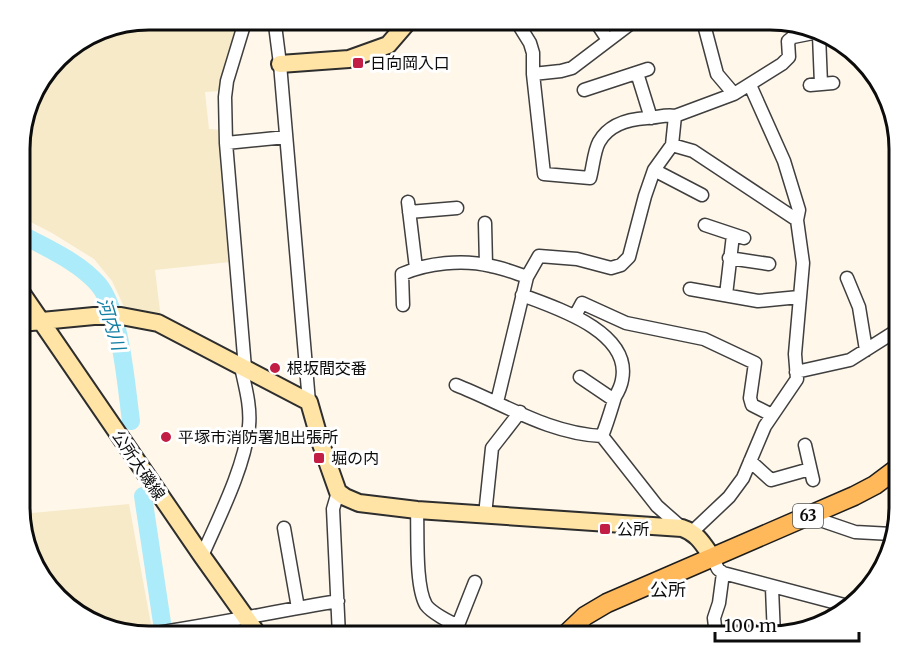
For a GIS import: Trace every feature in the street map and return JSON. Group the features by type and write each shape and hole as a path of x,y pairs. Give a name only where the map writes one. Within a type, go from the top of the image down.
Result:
{"main road":[{"name":"63","path":"574,626 585,616 608,603 814,514 875,485 889,474"}],"street":[{"path":"202,556 230,490 247,434 248,404 243,368 226,143 225,97 227,81 242,30"},
{"path":"276,30 309,402 321,444 339,492 345,497 359,503 417,510 687,530 729,497 743,478 765,426 796,379 795,354 803,263 797,220 799,210 784,161 750,85"},
{"path":"280,64 349,59 388,45 402,30"},
{"path":"522,30 533,53 533,74 544,174 590,178 599,142 611,129 630,118 651,118 666,114 675,116 734,94 782,64 789,57 788,41 793,37 804,35"},
{"path":"601,30 608,40"},
{"path":"533,74 572,68 622,30"},
{"path":"705,30 717,74 734,94"},
{"path":"814,39 822,84"},
{"path":"584,90 642,71 651,118"},
{"path":"497,402 527,277 538,256 577,259 611,268 621,265 629,257 654,170 672,145 675,116"},
{"path":"226,143 286,137"},
{"path":"672,145 693,151 797,220"},
{"path":"654,170 694,194"},
{"path":"416,268 409,207 457,208"},
{"path":"484,223 486,265"},
{"path":"705,225 739,236 729,258 726,295"},
{"path":"729,258 770,264"},
{"path":"403,305 402,274 416,268 464,263 486,265 527,277"},
{"path":"847,278 859,307 866,350"},
{"path":"690,289 758,301 799,297"},
{"path":"522,295 575,316 606,338 618,351 622,362 622,380 602,436"},
{"path":"575,316 582,303 626,323 704,339 755,363 750,398 752,405 772,415"},
{"name":"公所大磯線","path":"30,305 252,626"},
{"path":"30,323 121,316 158,324 309,402"},
{"path":"796,372 850,360 889,335"},
{"path":"580,377 614,400"},
{"path":"456,385 559,430 602,436 657,506 687,530 712,557 717,569 723,573 772,588 839,604"},
{"path":"485,515 492,448 520,412"},
{"path":"750,461 771,480 812,475 805,445"},
{"path":"339,492 333,509 339,626"},
{"path":"417,510 418,575 426,606 450,623 458,625 475,582"},
{"path":"814,514 817,519 855,532 886,534"},
{"path":"284,528 298,608"},
{"path":"715,626 714,618 719,603 723,573"},
{"path":"772,588 774,626"},
{"path":"202,626 338,601"}],"shaded area":[{"path":"149,30 241,30 221,91 205,92 209,129 222,130 230,262 155,270 161,319 126,311 112,281 94,259 30,222 31,134 42,96 65,65 96,42 118,34"},
{"path":"129,504 151,626 111,620 96,614 71,596 55,579 39,552 32,530 30,513"}],"waterway":[{"name":"河内川","path":"30,239 81,268 98,284 106,296 121,349 131,421"},
{"name":"河内川","path":"143,496 162,626"}],"place":[{"name":"日向岡入口","path":"358,63"},
{"name":"根坂間交番","path":"275,368"},
{"name":"平塚市消防署旭出張所","path":"166,437"},
{"name":"堀の内","path":"319,458"},
{"name":"公所","path":"605,529"}],"district":[{"name":"公所","path":"668,590"}]}
